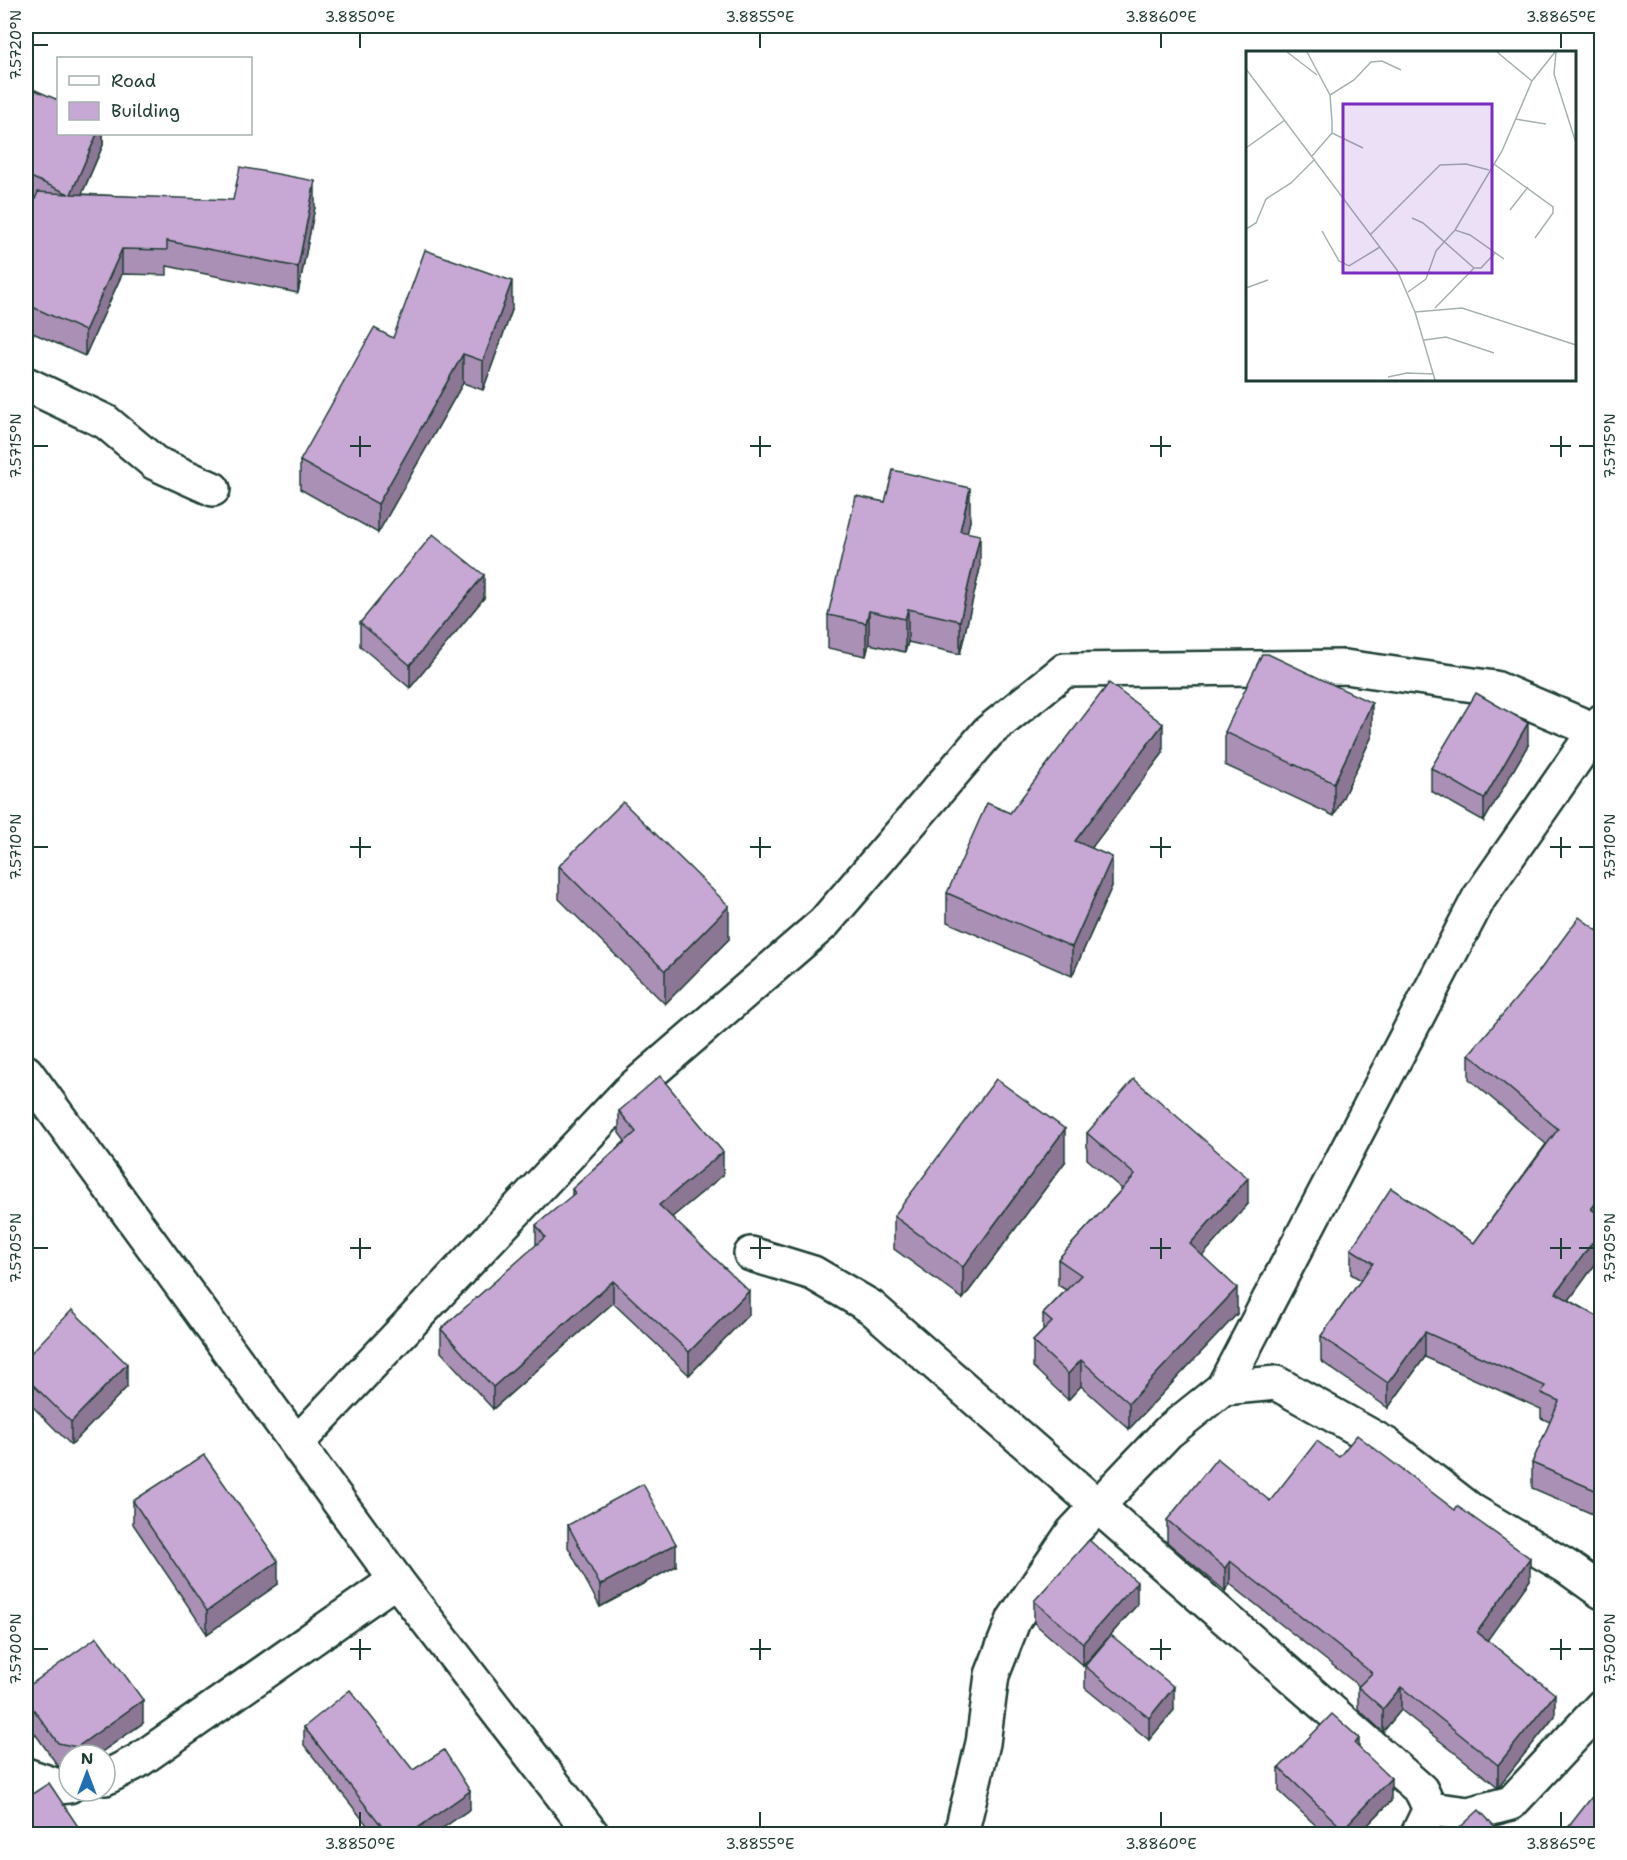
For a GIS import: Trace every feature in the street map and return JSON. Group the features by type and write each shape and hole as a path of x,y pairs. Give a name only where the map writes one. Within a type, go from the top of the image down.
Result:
{"street":[{"path":"26,384 106,422 155,463 213,489"},
{"path":"297,1443 627,1092 824,923 988,732 1065,670 1345,668 1495,688 1598,726 1479,898 1223,1388 1168,1432 1072,1532 1014,1619 993,1675 983,1743 961,1834"},
{"path":"26,1072 396,1580 592,1834"},
{"path":"751,1254 813,1273 871,1307 1096,1507 1421,1790 1424,1822 1511,1803 1602,1706"},
{"path":"1223,1388 1276,1383 1387,1444 1472,1511 1567,1567 1602,1592"},
{"path":"117,1772 138,1761 396,1580"},
{"path":"26,1775 57,1786"}],"building":[{"path":"26,86 57,100 57,135 97,135 71,194 233,200 240,167 315,181 298,267 167,241 167,250 122,249 85,331 26,304 26,221 38,192 69,194 26,175"},
{"path":"425,250 512,281 483,361 463,354 378,504 300,461 374,328 393,338"},
{"path":"893,470 970,488 960,531 980,535 960,621 908,609 905,619 869,611 866,623 828,615 856,496 885,502"},
{"path":"433,534 484,575 410,665 360,623"},
{"path":"1262,654 1268,654 1372,703 1334,783 1225,732"},
{"path":"1109,683 1163,724 1075,841 1112,857 1072,947 947,893 987,803 1010,813"},
{"path":"1476,693 1528,723 1484,799 1431,768"},
{"path":"623,802 729,906 665,971 559,866"},
{"path":"1579,917 1602,934 1602,1195 1591,1209 1602,1216 1602,1229 1556,1293 1602,1319 1602,1493 1532,1463 1559,1401 1541,1393 1545,1386 1425,1332 1388,1383 1321,1336 1373,1263 1351,1249 1391,1188 1474,1243 1558,1129 1469,1054 1537,974"},
{"path":"660,1076 723,1152 659,1205 749,1291 689,1352 613,1281 493,1387 441,1329 545,1237 536,1225 575,1193 572,1189 636,1132 619,1111"},
{"path":"996,1079 1065,1129 963,1267 894,1216"},
{"path":"1134,1079 1248,1178 1190,1244 1237,1288 1129,1403 1081,1360 1068,1374 1033,1341 1052,1322 1043,1314 1081,1275 1058,1259 1135,1175 1087,1133"},
{"path":"72,1310 127,1364 71,1422 26,1378 26,1358"},
{"path":"1357,1435 1455,1510 1457,1506 1530,1558 1477,1632 1555,1694 1498,1765 1401,1687 1383,1709 1358,1687 1372,1673 1230,1561 1225,1568 1167,1520 1217,1458 1270,1501 1317,1441 1339,1457"},
{"path":"204,1455 278,1561 207,1611 133,1501"},
{"path":"643,1484 676,1544 600,1585 568,1525"},
{"path":"1089,1540 1137,1582 1083,1643 1034,1601"},
{"path":"1111,1635 1174,1687 1149,1718 1085,1666"},
{"path":"97,1637 143,1700 83,1743 58,1743 26,1699 26,1688"},
{"path":"350,1690 413,1770 444,1750 470,1791 409,1834 388,1834 304,1727"},
{"path":"1332,1714 1359,1738 1355,1744 1391,1778 1343,1829 1279,1768"},
{"path":"49,1783 57,1795 57,1803 62,1803 83,1834 26,1834 26,1798"},
{"path":"1602,1784 1602,1834 1563,1834"},
{"path":"1479,1810 1502,1834 1453,1834"}]}
